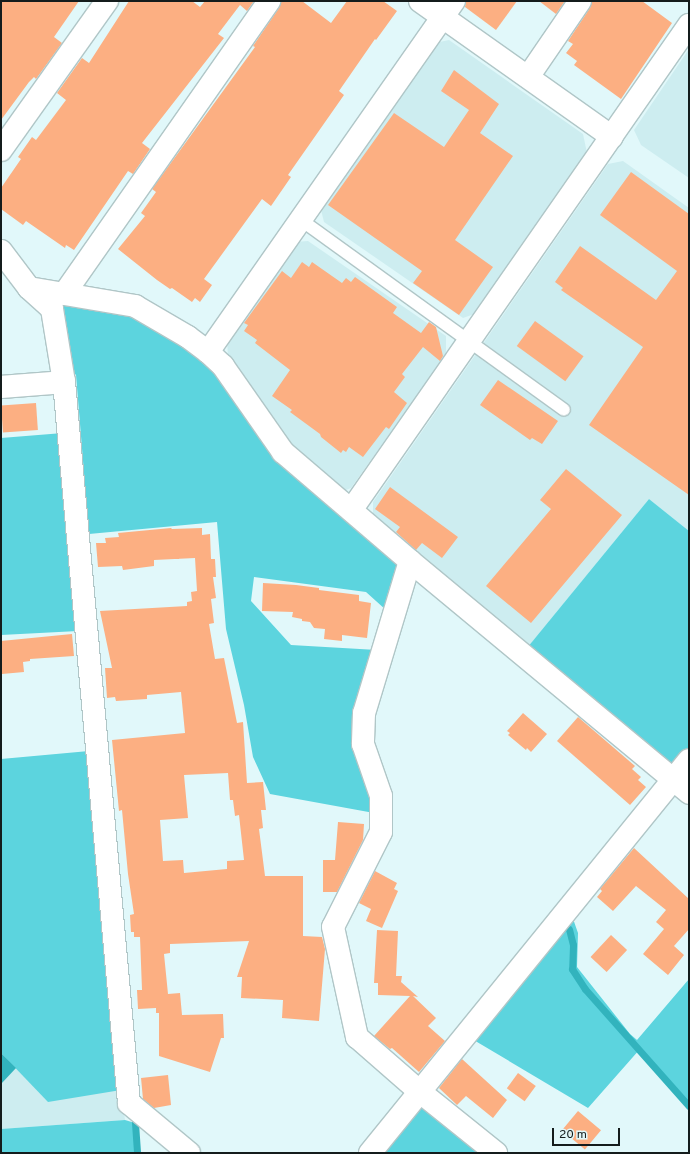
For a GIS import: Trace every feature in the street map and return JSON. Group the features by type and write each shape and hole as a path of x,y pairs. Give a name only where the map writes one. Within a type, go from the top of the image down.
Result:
{"street":[{"path":"1,150 107,1"},
{"path":"64,294 269,1"},
{"path":"420,1 448,9 528,77 612,137"},
{"path":"528,77 580,1"},
{"path":"208,352 448,9"},
{"path":"352,510 689,25"},
{"path":"1,251 29,288 52,309 64,382 128,1103 189,1153"},
{"path":"29,288 135,306 188,337 208,352 224,366 284,452 410,561 681,786"},
{"path":"1,386 64,382"},
{"path":"410,561 364,713 363,744 381,796 381,832 334,927 358,1037 419,1091 496,1153"},
{"path":"370,1153 419,1091 681,786 689,760"}],"lane":[{"path":"301,220 564,410"}],"shaded area":[{"path":"449,40 583,134 587,153 477,313 463,318 324,222 320,206 435,43"},
{"path":"689,49 689,178 641,145 634,130"},
{"path":"623,161 689,208 689,531 649,499 527,648 373,520 373,502 608,164"},
{"path":"308,241 446,336 446,355 351,488 338,493 290,448 228,358 227,339 295,242"},
{"path":"67,301 132,313 189,349 224,382 403,565 386,610 366,592 254,577 251,601 291,645 377,650 358,722 374,813 270,794 253,757 244,705 226,629 217,522 89,534 76,375 68,367 58,314"},
{"path":"63,433 78,631 1,635 1,438"},
{"path":"649,499 689,531 689,748 674,767 527,648"},
{"path":"89,751 121,1090 48,1102 1,1053 1,759"},
{"path":"571,913 578,933 577,967 630,1034 637,1040 689,979 689,1106 640,1049 588,1108 472,1039"},
{"path":"1,1053 16,1068 121,1090 125,1120 1,1129"},
{"path":"1,1053 16,1068 1,1084"},
{"path":"422,1101 486,1153 379,1153"},
{"path":"125,1120 135,1123 137,1153 1,1153 1,1129"}],"building":[{"path":"1,1 79,1 54,37 62,43 36,79 34,77 29,82 1,120"},
{"path":"129,1 192,1 200,7 205,1 254,1 247,11 240,5 218,34 224,38 142,143 150,149 133,174 128,171 74,250 66,245 65,248 26,221 23,225 1,209 1,188 21,159 18,157 32,137 36,140 66,100 57,93 82,58 89,63"},
{"path":"281,1 302,1 331,23 347,1 383,1 397,11 376,40 375,39 339,91 344,95 288,175 291,177 271,206 262,199 204,279 212,285 200,302 195,298 192,302 172,288 170,289 157,280 118,249 145,216 141,213 156,192 152,189 255,47 253,46 279,8"},
{"path":"466,1 517,1 496,30 465,7"},
{"path":"539,1 565,1 556,14"},
{"path":"592,1 642,1 672,23 621,99 574,65 577,61 566,53 573,44 568,41 590,8"},
{"path":"454,70 499,104 480,133 513,156 455,240 493,267 459,315 413,283 422,271 328,205 394,113 444,147 469,110 441,91"},
{"path":"631,172 689,214 689,495 589,425 643,347 561,290 563,288 555,282 580,246 656,300 677,271 600,215"},
{"path":"302,262 309,267 312,262 342,283 346,278 351,282 355,277 397,307 393,313 421,333 429,322 436,327 443,356 440,361 423,347 402,374 405,377 394,392 407,403 389,429 386,427 363,457 349,447 346,452 343,450 341,453 321,437 320,434 290,412 292,410 272,396 290,370 255,343 257,340 244,331 248,325 244,323 282,271 291,278"},
{"path":"535,321 584,356 565,381 517,346"},
{"path":"498,380 558,421 542,444 532,438 530,440 480,405"},
{"path":"36,403 38,430 3,432 1,405"},
{"path":"566,469 622,515 531,623 486,586 551,509 540,500"},
{"path":"390,487 458,537 442,558 422,543 416,550 396,532 400,527 375,509"},
{"path":"171,528 202,528 202,535 210,534 211,559 215,559 216,577 213,577 216,598 211,599 214,623 209,624 215,659 224,658 237,723 243,722 247,783 263,782 266,810 261,810 263,828 259,829 265,876 303,876 303,936 322,937 325,949 319,1021 282,1018 283,1000 241,998 242,977 237,977 249,941 170,944 170,953 164,954 168,994 180,993 182,1015 223,1014 224,1038 221,1038 210,1072 159,1056 159,1013 156,1013 156,1008 138,1009 137,990 142,990 140,937 134,937 134,932 131,932 130,915 134,914 128,874 122,810 119,811 112,740 185,733 181,692 147,695 147,699 116,701 115,697 107,698 105,668 112,668 100,611 187,606 187,602 192,601 191,592 197,591 195,558 154,560 154,566 123,570 122,566 98,567 96,543 106,543 105,538 119,537 118,533","holes":["228,773 230,800 233,800 235,816 239,815 244,860 227,861 227,869 184,873 183,860 163,861 160,820 188,818 184,775"]},
{"path":"263,583 296,585 319,588 319,590 359,595 359,601 371,603 367,638 342,635 342,641 324,639 325,629 314,628 310,622 292,617 293,612 262,611"},
{"path":"72,634 74,656 30,659 30,661 23,662 24,672 2,674 1,641"},
{"path":"523,713 547,734 531,752 527,748 526,750 508,735 510,733 507,731"},
{"path":"578,717 635,766 632,769 641,777 638,780 646,787 630,805 557,741"},
{"path":"338,822 364,824 363,840 337,892 323,892 323,860 335,860"},
{"path":"634,848 689,899 689,929 674,946 684,955 668,975 643,954 664,929 656,922 666,910 636,886 613,911 597,897 602,891 600,889"},
{"path":"375,871 397,883 394,889 398,891 382,928 366,921 371,909 359,903"},
{"path":"377,930 398,931 396,976 402,976 401,982 418,997 413,996 436,1018 428,1026 445,1041 419,1072 392,1048 390,1049 374,1036 410,996 378,995 378,983 374,983"},
{"path":"611,935 627,950 607,972 591,957"},
{"path":"462,1059 507,1100 493,1118 466,1096 457,1105 439,1088"},
{"path":"518,1073 536,1086 525,1101 507,1088"},
{"path":"168,1075 171,1105 154,1108 143,1099 141,1078"},
{"path":"578,1111 601,1130 585,1149 562,1130"}],"waterway":[{"path":"569,929 573,945 572,969 585,989 689,1106"},
{"path":"135,1123 137,1153"}]}
